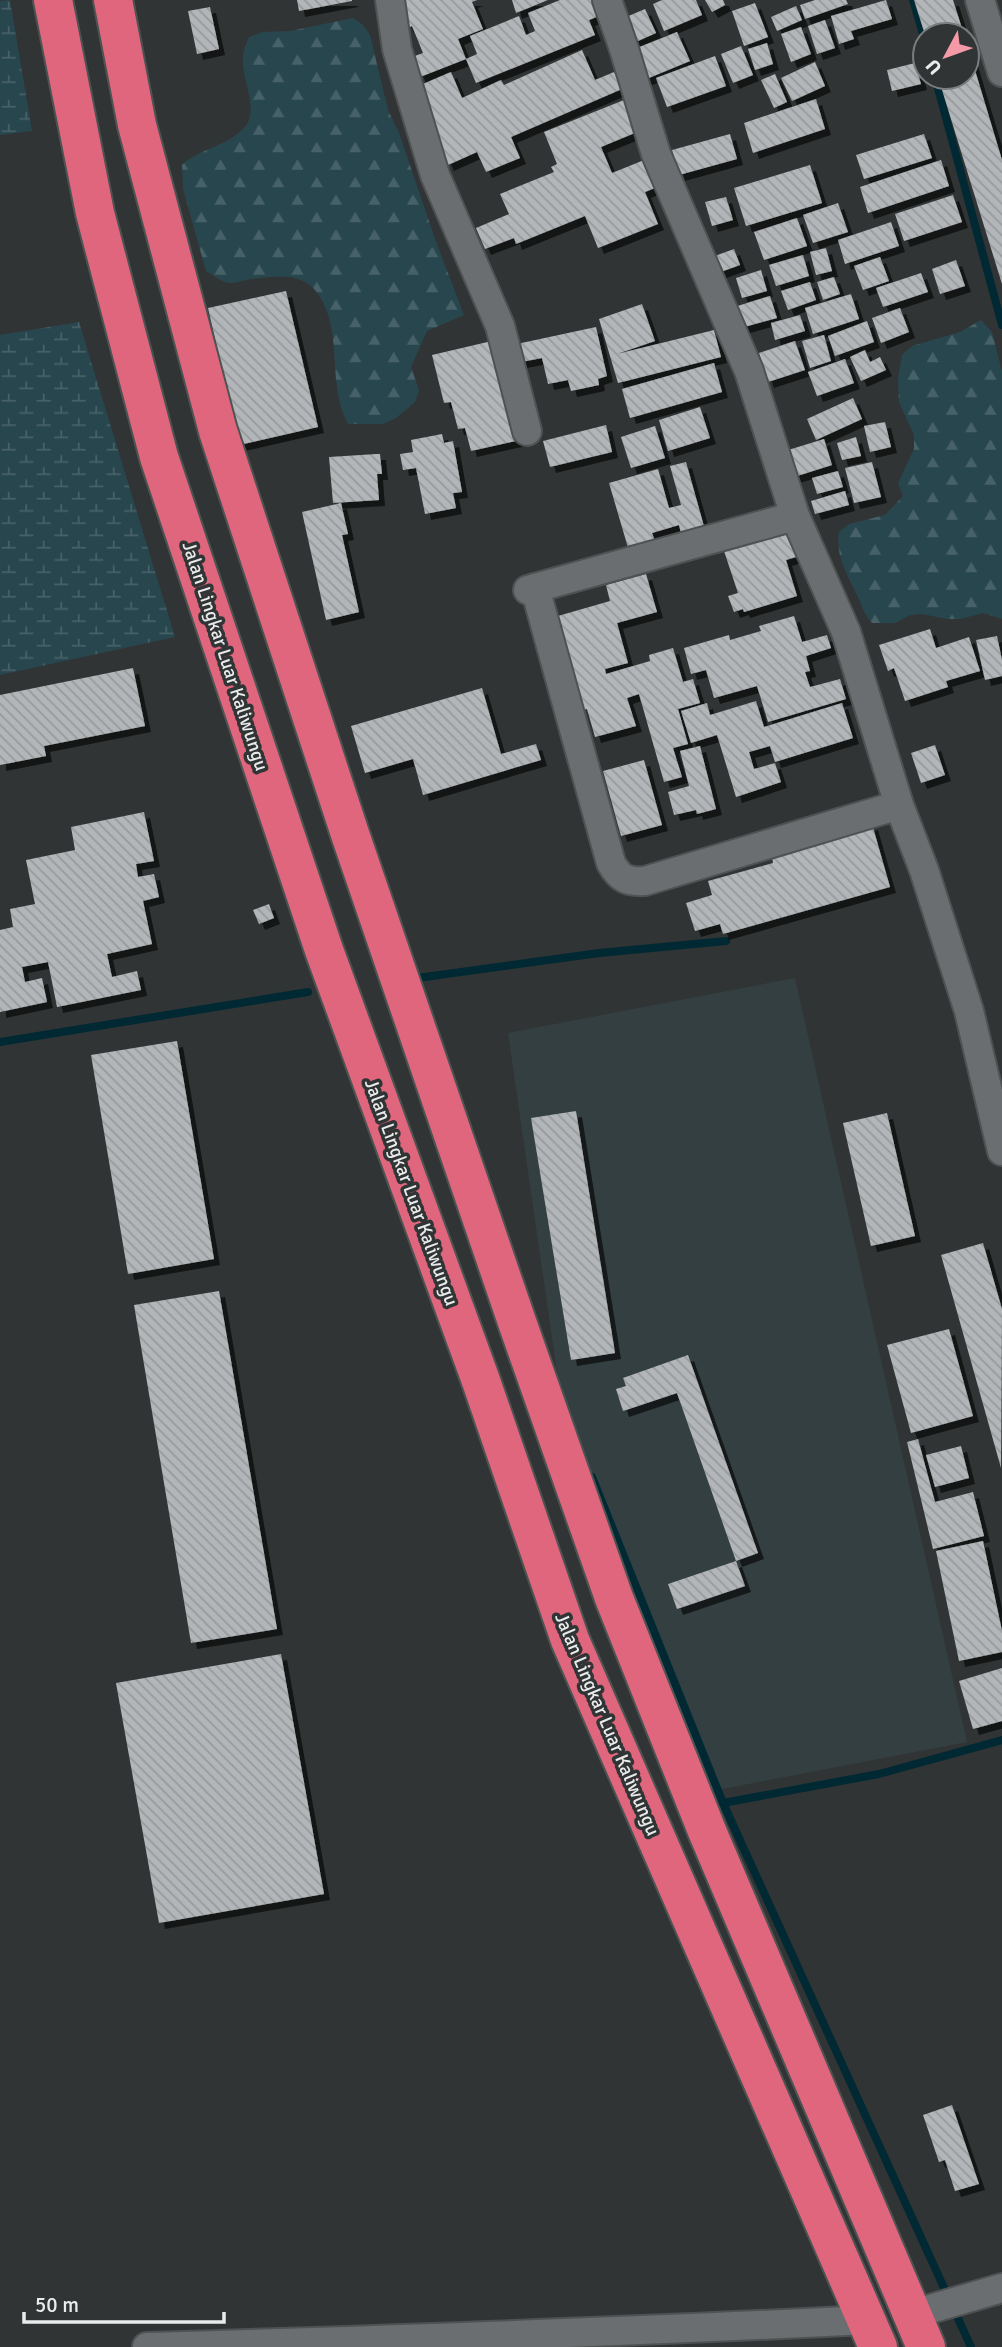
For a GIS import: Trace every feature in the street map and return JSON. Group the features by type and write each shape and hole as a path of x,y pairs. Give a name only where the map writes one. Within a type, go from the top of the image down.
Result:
{"highway":[{"name":"Jalan Lingkar Luar Kaliwungu","path":"53,0 95,213 159,457 324,950 481,1381 570,1640 872,2334"},
{"path":"113,0 137,125 218,430 350,834 614,1598 707,1831 936,2316"}],"street":[{"path":"390,0 397,49 435,175 500,326 527,431"},
{"path":"607,0 656,154 749,371 795,516 846,632 899,805 951,951 969,1011 1002,1150"},
{"path":"980,0 1002,72"},
{"path":"795,516 531,589 611,863 623,879 645,881 899,805"},
{"path":"936,2316 1002,2287"},
{"path":"148,2347 529,2336 872,2334"}],"shaded area":[{"path":"795,978 967,1742 712,1791 634,1605 565,1428 508,1033"}],"green space":[{"path":"10,0 32,131 0,135 0,1"},
{"path":"353,18 363,25 370,35 388,110 399,133 464,315 427,331 411,367 419,390 415,402 396,418 383,424 348,424 338,392 327,310 313,287 288,277 228,283 206,271 183,189 182,165 235,136 248,123 251,106 243,58 249,37 263,32 290,31"},
{"path":"981,320 992,332 1002,372 1002,619 983,613 960,619 922,614 910,615 895,623 872,623 864,612 844,567 839,550 839,532 849,524 885,515 903,496 898,483 914,449 914,435 899,402 898,379 902,355 912,346 960,332"},
{"path":"79,322 175,637 0,675 0,335"}],"building":[{"path":"297,0 352,0 352,1 299,11"},
{"path":"397,0 477,0 472,2 483,29 458,39 466,59 420,77 412,57 423,53 412,26 408,28"},
{"path":"512,0 548,0 516,13"},
{"path":"560,0 593,0 599,16 589,20 595,35 476,83 466,59 477,54 470,36 519,16 526,35 535,31 528,13"},
{"path":"662,0 696,0 702,15 664,31 653,4"},
{"path":"705,0 723,0 725,5 712,12"},
{"path":"815,0 846,0 848,4 805,19 800,5"},
{"path":"886,0 892,19 851,31 854,39 839,44 831,16"},
{"path":"914,0 953,0 960,21 921,21"},
{"path":"755,3 768,37 744,46 732,11"},
{"path":"796,6 802,20 777,31 771,17"},
{"path":"210,7 219,49 197,54 188,11"},
{"path":"645,9 656,33 629,45 619,20"},
{"path":"825,20 835,48 817,54 808,26"},
{"path":"801,27 811,54 791,62 781,34"},
{"path":"677,32 690,61 644,80 632,50"},
{"path":"767,43 773,64 755,70 748,49"},
{"path":"741,46 753,75 733,83 721,54"},
{"path":"582,50 595,80 614,72 622,89 511,137 520,158 486,172 477,152 448,165 416,87 451,72 462,98 501,80 504,85"},
{"path":"715,56 726,86 667,107 656,78"},
{"path":"815,62 825,86 792,101 781,78"},
{"path":"911,64 911,86 892,91 887,70"},
{"path":"775,74 787,102 774,108 761,80"},
{"path":"981,90 1002,160 1002,284 942,91"},
{"path":"629,98 642,130 601,147 612,173 649,158 660,186 645,192 658,224 598,248 585,216 516,244 514,238 485,249 476,228 509,214 500,194 554,172 551,167 557,164 544,132"},
{"path":"816,99 825,129 753,153 744,123"},
{"path":"730,134 737,159 679,175 672,150"},
{"path":"924,134 932,158 864,179 856,155"},
{"path":"941,160 949,186 868,213 860,187"},
{"path":"810,165 822,203 746,226 734,188"},
{"path":"953,195 962,222 904,241 895,214"},
{"path":"726,197 733,220 712,226 705,202"},
{"path":"838,203 848,232 813,243 803,215"},
{"path":"797,218 807,246 764,260 754,232"},
{"path":"891,222 899,246 845,264 838,240"},
{"path":"826,248 832,271 816,275 810,252"},
{"path":"734,249 740,265 718,273 712,257"},
{"path":"803,255 809,276 776,286 769,265"},
{"path":"880,257 889,281 863,290 854,266"},
{"path":"956,260 965,286 940,294 932,269"},
{"path":"761,270 767,291 742,298 736,278"},
{"path":"921,273 928,292 883,307 876,288"},
{"path":"834,277 840,294 823,300 817,282"},
{"path":"810,282 816,300 788,310 781,291"},
{"path":"286,291 318,427 239,445 208,308"},
{"path":"851,294 859,319 813,334 805,308"},
{"path":"770,296 777,318 737,329 731,308"},
{"path":"642,304 655,341 617,354 714,330 721,357 618,383 599,319"},
{"path":"900,308 909,332 881,343 872,318"},
{"path":"800,315 805,331 775,340 771,323"},
{"path":"867,321 874,342 835,356 828,336"},
{"path":"596,327 607,376 598,379 599,385 571,391 568,380 548,384 542,358 516,363 512,345"},
{"path":"824,335 831,361 810,368 802,341"},
{"path":"496,340 525,439 471,451 465,428 458,429 451,402 444,403 432,355"},
{"path":"795,341 805,370 768,382 759,353"},
{"path":"865,350 870,362 880,357 886,370 861,381 850,357"},
{"path":"845,359 854,383 817,396 808,372"},
{"path":"714,363 722,392 630,418 622,389"},
{"path":"853,398 862,419 816,440 807,419"},
{"path":"700,407 710,438 668,451 659,420"},
{"path":"885,422 891,447 870,452 864,426"},
{"path":"606,425 612,452 550,467 543,441"},
{"path":"655,426 665,458 631,468 621,437"},
{"path":"442,434 444,443 453,441 462,492 453,493 456,508 425,514 416,468 403,470 400,454 413,452 411,440"},
{"path":"856,437 861,456 842,460 837,443"},
{"path":"824,439 832,465 794,477 785,451"},
{"path":"380,454 382,474 377,474 379,500 333,503 329,457"},
{"path":"686,462 705,530 682,537 679,525 652,533 656,544 629,551 609,483 658,469 669,508 681,505 670,466"},
{"path":"872,462 881,497 854,503 845,468"},
{"path":"838,471 843,487 817,494 812,478"},
{"path":"845,491 849,505 815,514 811,501"},
{"path":"341,503 348,534 342,535 359,612 326,620 302,512"},
{"path":"787,530 796,557 786,560 797,596 744,612 743,609 734,612 728,596 738,593 722,545"},
{"path":"646,574 657,612 617,623 628,663 605,669 606,674 650,661 649,655 673,648 683,682 693,679 700,703 678,709 688,744 673,748 682,777 664,782 639,694 627,698 636,726 595,737 587,709 583,710 551,618 610,601 606,585"},
{"path":"794,616 802,642 827,635 831,648 806,656 810,671 805,672 810,687 840,679 846,699 768,722 757,686 714,698 706,670 691,674 684,648 729,635 730,640 761,631 759,626"},
{"path":"930,629 936,648 969,637 980,671 946,681 948,687 905,701 894,668 888,671 879,645"},
{"path":"997,636 1002,676 985,680 976,640"},
{"path":"133,668 145,726 44,746 46,756 0,765 0,695"},
{"path":"482,688 501,754 536,744 541,760 423,795 413,759 365,773 351,726"},
{"path":"756,701 764,727 842,703 853,738 775,762 770,746 749,752 754,769 775,763 781,782 736,797 717,735 691,743 681,711 707,703 710,715"},
{"path":"935,745 945,775 921,783 911,753"},
{"path":"700,746 716,809 697,814 696,810 674,815 668,792 689,786 680,751"},
{"path":"644,760 662,825 621,836 603,771"},
{"path":"144,812 154,861 136,864 138,877 154,874 159,897 143,901 152,944 107,954 112,977 137,971 141,990 57,1007 48,962 22,967 25,982 42,978 47,1002 0,1012 0,930 13,927 10,909 35,904 26,860 75,850 71,827"},
{"path":"872,824 890,887 723,934 720,924 695,931 686,903 712,895 708,881 773,863 772,856"},
{"path":"269,904 274,918 259,924 253,910"},
{"path":"177,1041 214,1259 128,1274 91,1055"},
{"path":"576,1111 615,1353 571,1360 531,1118"},
{"path":"887,1113 915,1236 871,1246 843,1123"},
{"path":"983,1243 1002,1309 1001,1468 941,1255"},
{"path":"219,1291 277,1629 191,1643 134,1305"},
{"path":"949,1329 973,1416 911,1433 887,1345"},
{"path":"688,1355 758,1553 736,1561 677,1393 623,1411 616,1389 626,1386 623,1378"},
{"path":"918,1439 935,1502 973,1492 984,1536 933,1549 907,1442"},
{"path":"961,1446 969,1478 935,1487 926,1455"},
{"path":"983,1541 1002,1631 1002,1652 959,1661 936,1551"},
{"path":"736,1561 745,1586 677,1609 668,1584"},
{"path":"281,1654 324,1894 159,1923 116,1683"},
{"path":"1002,1668 1002,1721 973,1729 959,1681"},
{"path":"952,2105 979,2184 955,2191 945,2160 939,2162 923,2115"}],"waterway":[{"path":"913,0 919,21"},
{"path":"939,91 1002,325"},
{"path":"410,979 599,953 726,941"},
{"path":"0,1042 308,992"},
{"path":"592,1477 723,1803 971,2347"},
{"path":"723,1803 879,1774 1002,1740"}]}
